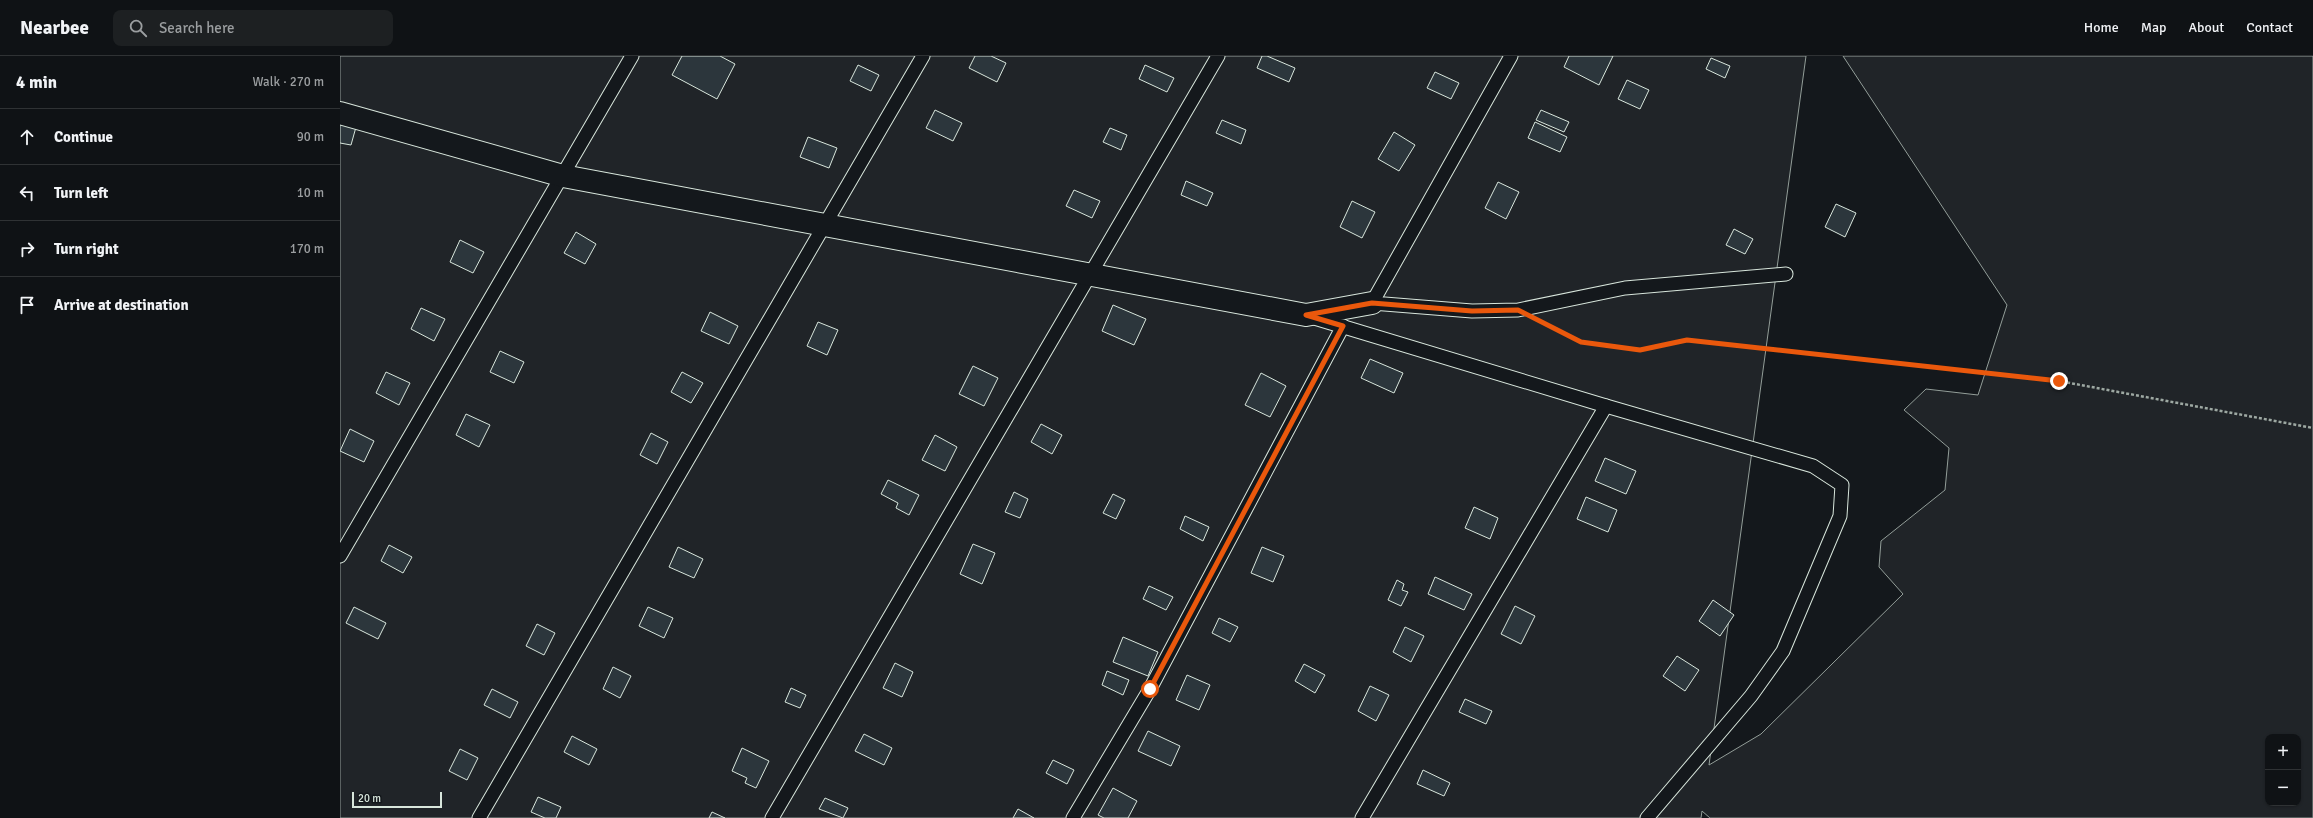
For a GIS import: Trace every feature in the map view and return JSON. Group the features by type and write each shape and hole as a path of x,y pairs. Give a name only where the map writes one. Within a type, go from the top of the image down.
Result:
{"street":[{"path":"340,113 563,176 1306,315 1372,303"}],"lane":[{"path":"340,556 632,56"},
{"path":"479,818 826,225 923,56"},
{"path":"772,818 1218,56"},
{"path":"1511,56 1372,303 1472,311 1518,310 1624,288 1786,274"},
{"path":"1306,315 1606,406 1813,466 1842,485 1840,516 1783,651 1751,696 1647,818"},
{"path":"1073,818 1150,689 1343,326"},
{"path":"1362,818 1606,406"}],"path":[{"path":"1518,310 1581,342 1640,350 1687,340 2059,381 2313,428"}],"shaded area":[{"path":"340,56 1806,56 1709,765 1761,734 1903,594 1879,567 1881,541 1945,490 1949,448 1904,410 1926,389 1978,395 2007,305 1843,56 2313,56 2313,818 1710,818 1702,811 1701,818 340,818"}],"building":[{"path":"682,56 720,56 735,64 717,99 672,75"},
{"path":"975,56 991,56 1006,63 997,82 969,68"},
{"path":"1262,56 1267,56 1295,68 1289,82 1257,68"},
{"path":"1569,56 1613,56 1599,85 1564,67"},
{"path":"1711,58 1730,66 1725,78 1706,69"},
{"path":"858,65 879,75 871,91 850,81"},
{"path":"1145,65 1174,78 1167,92 1139,79"},
{"path":"1435,72 1459,83 1451,99 1427,88"},
{"path":"1627,80 1649,90 1640,109 1618,99"},
{"path":"935,110 962,123 953,141 926,128"},
{"path":"1541,110 1569,122 1564,132 1536,120"},
{"path":"1222,120 1246,130 1241,144 1216,133"},
{"path":"1535,122 1567,137 1560,152 1528,138"},
{"path":"340,123 356,127 351,145 340,143"},
{"path":"1110,128 1127,135 1121,150 1103,142"},
{"path":"1394,132 1415,145 1399,171 1378,159"},
{"path":"808,137 837,148 829,168 800,157"},
{"path":"1186,181 1213,193 1207,206 1181,195"},
{"path":"1498,182 1519,192 1506,219 1485,208"},
{"path":"1074,190 1100,201 1092,218 1066,206"},
{"path":"1352,201 1375,212 1362,238 1340,227"},
{"path":"1836,204 1856,213 1845,237 1825,227"},
{"path":"1734,229 1753,239 1745,254 1726,245"},
{"path":"576,232 596,244 585,264 564,253"},
{"path":"460,240 484,252 473,273 450,262"},
{"path":"1113,305 1146,319 1134,345 1102,331"},
{"path":"421,308 445,319 434,341 411,329"},
{"path":"710,312 738,326 729,344 701,331"},
{"path":"818,322 838,330 827,355 807,346"},
{"path":"500,351 524,362 514,383 490,372"},
{"path":"1370,359 1403,373 1394,393 1361,378"},
{"path":"973,366 998,378 984,406 959,394"},
{"path":"386,372 410,383 399,405 376,393"},
{"path":"682,372 703,383 691,403 671,392"},
{"path":"1261,373 1286,386 1270,417 1245,405"},
{"path":"466,414 490,425 479,447 456,435"},
{"path":"1041,424 1062,435 1052,454 1031,442"},
{"path":"350,429 374,441 364,462 340,451"},
{"path":"651,433 668,442 657,464 640,455"},
{"path":"935,435 957,447 945,471 922,460"},
{"path":"1605,458 1636,471 1626,494 1595,481"},
{"path":"888,480 919,495 909,515 896,508 898,503 881,494"},
{"path":"1014,492 1028,499 1020,518 1005,512"},
{"path":"1113,494 1125,500 1116,519 1103,513"},
{"path":"1586,497 1617,510 1608,532 1577,519"},
{"path":"1474,507 1498,518 1490,539 1465,528"},
{"path":"1185,516 1209,527 1203,541 1180,529"},
{"path":"973,544 995,553 982,584 960,574"},
{"path":"389,545 412,557 403,573 381,561"},
{"path":"678,547 703,559 694,578 669,567"},
{"path":"1262,547 1284,556 1273,582 1251,573"},
{"path":"1435,577 1472,594 1464,610 1428,594"},
{"path":"1397,580 1404,584 1402,590 1408,592 1401,606 1388,600"},
{"path":"1149,586 1173,597 1166,610 1143,599"},
{"path":"1713,600 1734,615 1720,636 1699,621"},
{"path":"1515,606 1535,616 1521,644 1501,634"},
{"path":"354,607 386,623 378,639 346,623"},
{"path":"648,607 673,618 664,638 639,626"},
{"path":"1219,618 1238,627 1230,642 1212,633"},
{"path":"537,624 555,633 544,655 526,646"},
{"path":"1405,627 1424,636 1411,662 1393,652"},
{"path":"1123,637 1158,652 1148,676 1113,662"},
{"path":"1677,656 1699,670 1685,691 1663,676"},
{"path":"895,663 913,672 902,697 883,688"},
{"path":"1304,664 1325,675 1315,693 1295,681"},
{"path":"613,667 631,676 620,698 603,689"},
{"path":"1107,671 1129,680 1123,695 1102,685"},
{"path":"1187,675 1210,685 1199,710 1176,700"},
{"path":"1370,686 1389,695 1376,721 1358,711"},
{"path":"791,688 806,695 800,708 785,702"},
{"path":"492,689 518,702 510,718 484,705"},
{"path":"1465,699 1492,711 1486,724 1459,712"},
{"path":"1148,731 1180,746 1171,766 1138,751"},
{"path":"864,734 892,748 884,765 855,751"},
{"path":"572,736 597,749 589,765 564,752"},
{"path":"742,748 769,761 756,788 745,783 747,778 732,771"},
{"path":"460,749 478,758 467,780 449,771"},
{"path":"1053,760 1074,770 1067,784 1046,773"},
{"path":"1423,770 1450,783 1444,796 1417,784"},
{"path":"1113,788 1137,801 1128,818 1104,818 1098,815"},
{"path":"538,797 561,807 556,818 545,818 531,812"},
{"path":"825,798 848,808 843,818 819,809"},
{"path":"1018,809 1034,818 1013,818"},
{"path":"712,812 725,818 709,818"}],"route":[{"path":"1150,689 1343,326 1306,315 1372,303 1472,311 1518,310 1581,342 1640,350 1687,340 2059,381"}]}
